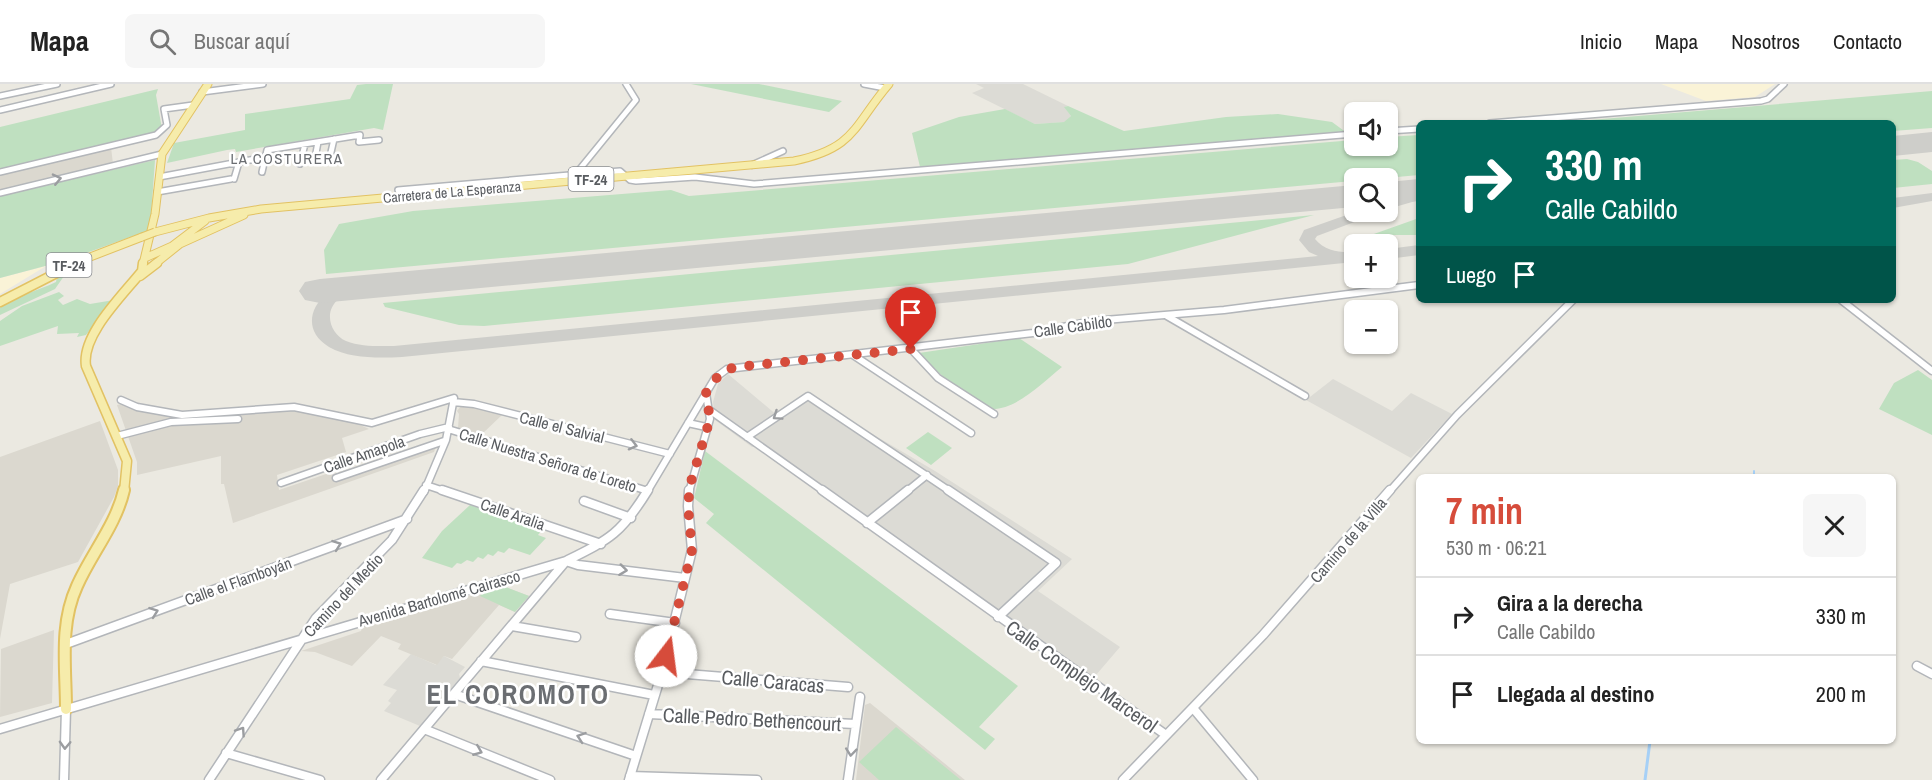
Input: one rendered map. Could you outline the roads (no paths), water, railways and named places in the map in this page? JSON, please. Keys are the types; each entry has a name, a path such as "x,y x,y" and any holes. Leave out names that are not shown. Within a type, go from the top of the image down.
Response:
{"main road":[{"path":"136,279 145,260 155,214 162,154 208,84"},
{"name":"Carretera de La Esperanza","path":"0,302 58,270 142,237 219,216 261,209 752,165 807,158 837,146 856,131 887,86"},
{"path":"145,260 165,254 180,244 220,225 261,209"},
{"path":"219,216 224,219 220,225"},
{"path":"66,709 67,617 75,586 128,485 127,461 86,366 84,354 101,320 136,279 188,233 209,218"},
{"path":"173,227 186,228 188,233"},
{"path":"146,249 165,254"}],"street":[{"path":"0,96 57,84"},
{"path":"0,110 111,84"},
{"path":"202,92 263,84"},
{"path":"581,174 579,170 636,100 634,93 626,84"},
{"path":"864,84 887,86"},
{"path":"1525,120 1768,99 1784,84"},
{"path":"0,172 156,135 167,125 162,112 164,109 194,105"},
{"path":"1398,130 1416,129"},
{"path":"262,172 267,150 360,135 359,142 379,140"},
{"path":"398,190 620,171 636,181 695,177 754,184 1344,135"},
{"path":"329,161 334,139"},
{"path":"316,153 318,142"},
{"path":"300,164 305,144"},
{"path":"752,165 754,162 776,156 783,150"},
{"path":"0,193 162,154"},
{"path":"159,177 266,157"},
{"path":"158,192 232,179 239,162"},
{"name":"Calle Cabildo","path":"727,369 911,349 1033,333 1047,328 1095,322 1293,303 1416,285"},
{"name":"Camino de la Villa","path":"1123,780 1263,635 1457,415 1570,303"},
{"path":"1845,303 1932,371"},
{"path":"1167,316 1305,396"},
{"path":"911,349 922,363 942,379 994,414"},
{"path":"853,355 971,433"},
{"name":"Avenida Bartolomé Cairasco","path":"0,729 566,561 601,544 620,531 631,518 715,378 727,369"},
{"path":"706,393 708,423 690,485 688,506 692,550 662,672 630,778 757,780"},
{"name":"Calle Complejo Marcerol","path":"747,437 808,396 1056,563 998,617"},
{"path":"121,400 137,407 182,415 294,407 372,423 437,401 454,400"},
{"name":"Camino del Medio","path":"209,780 309,627 370,566 409,518 426,485 444,441 454,400"},
{"name":"Calle el Salvial","path":"454,400 670,454"},
{"name":"Calle Complejo Marcerol","path":"708,409 1166,735"},
{"path":"693,415 704,414 708,423"},
{"path":"688,423 708,423 719,417"},
{"path":"117,436 171,422 238,419"},
{"name":"Calle Amapola","path":"281,483 420,434 448,428"},
{"name":"Calle Nuestra Señora de Loreto","path":"448,428 648,491"},
{"path":"336,478 444,441"},
{"path":"867,523 927,476"},
{"name":"Calle Aralia","path":"426,485 601,544"},
{"path":"584,501 631,518"},
{"name":"Calle el Flamboyán","path":"66,644 409,518"},
{"path":"381,780 566,561 578,565 686,578"},
{"path":"610,614 675,623"},
{"path":"512,626 576,637"},
{"path":"481,661 654,695"},
{"path":"1917,666 1932,674"},
{"name":"Calle Caracas","path":"662,672 848,687"},
{"path":"454,694 636,756"},
{"path":"848,780 860,697"},
{"path":"1193,708 1253,780"},
{"path":"64,780 66,709"},
{"name":"Calle Pedro Bethencourt","path":"649,714 855,724"},
{"path":"423,729 550,780"},
{"path":"226,753 320,780"}],"waterway":[{"path":"1645,780 1650,744"}],"district":[{"name":"LA COSTURERA","path":"287,158"},
{"name":"EL COROMOTO","path":"518,694"}]}
